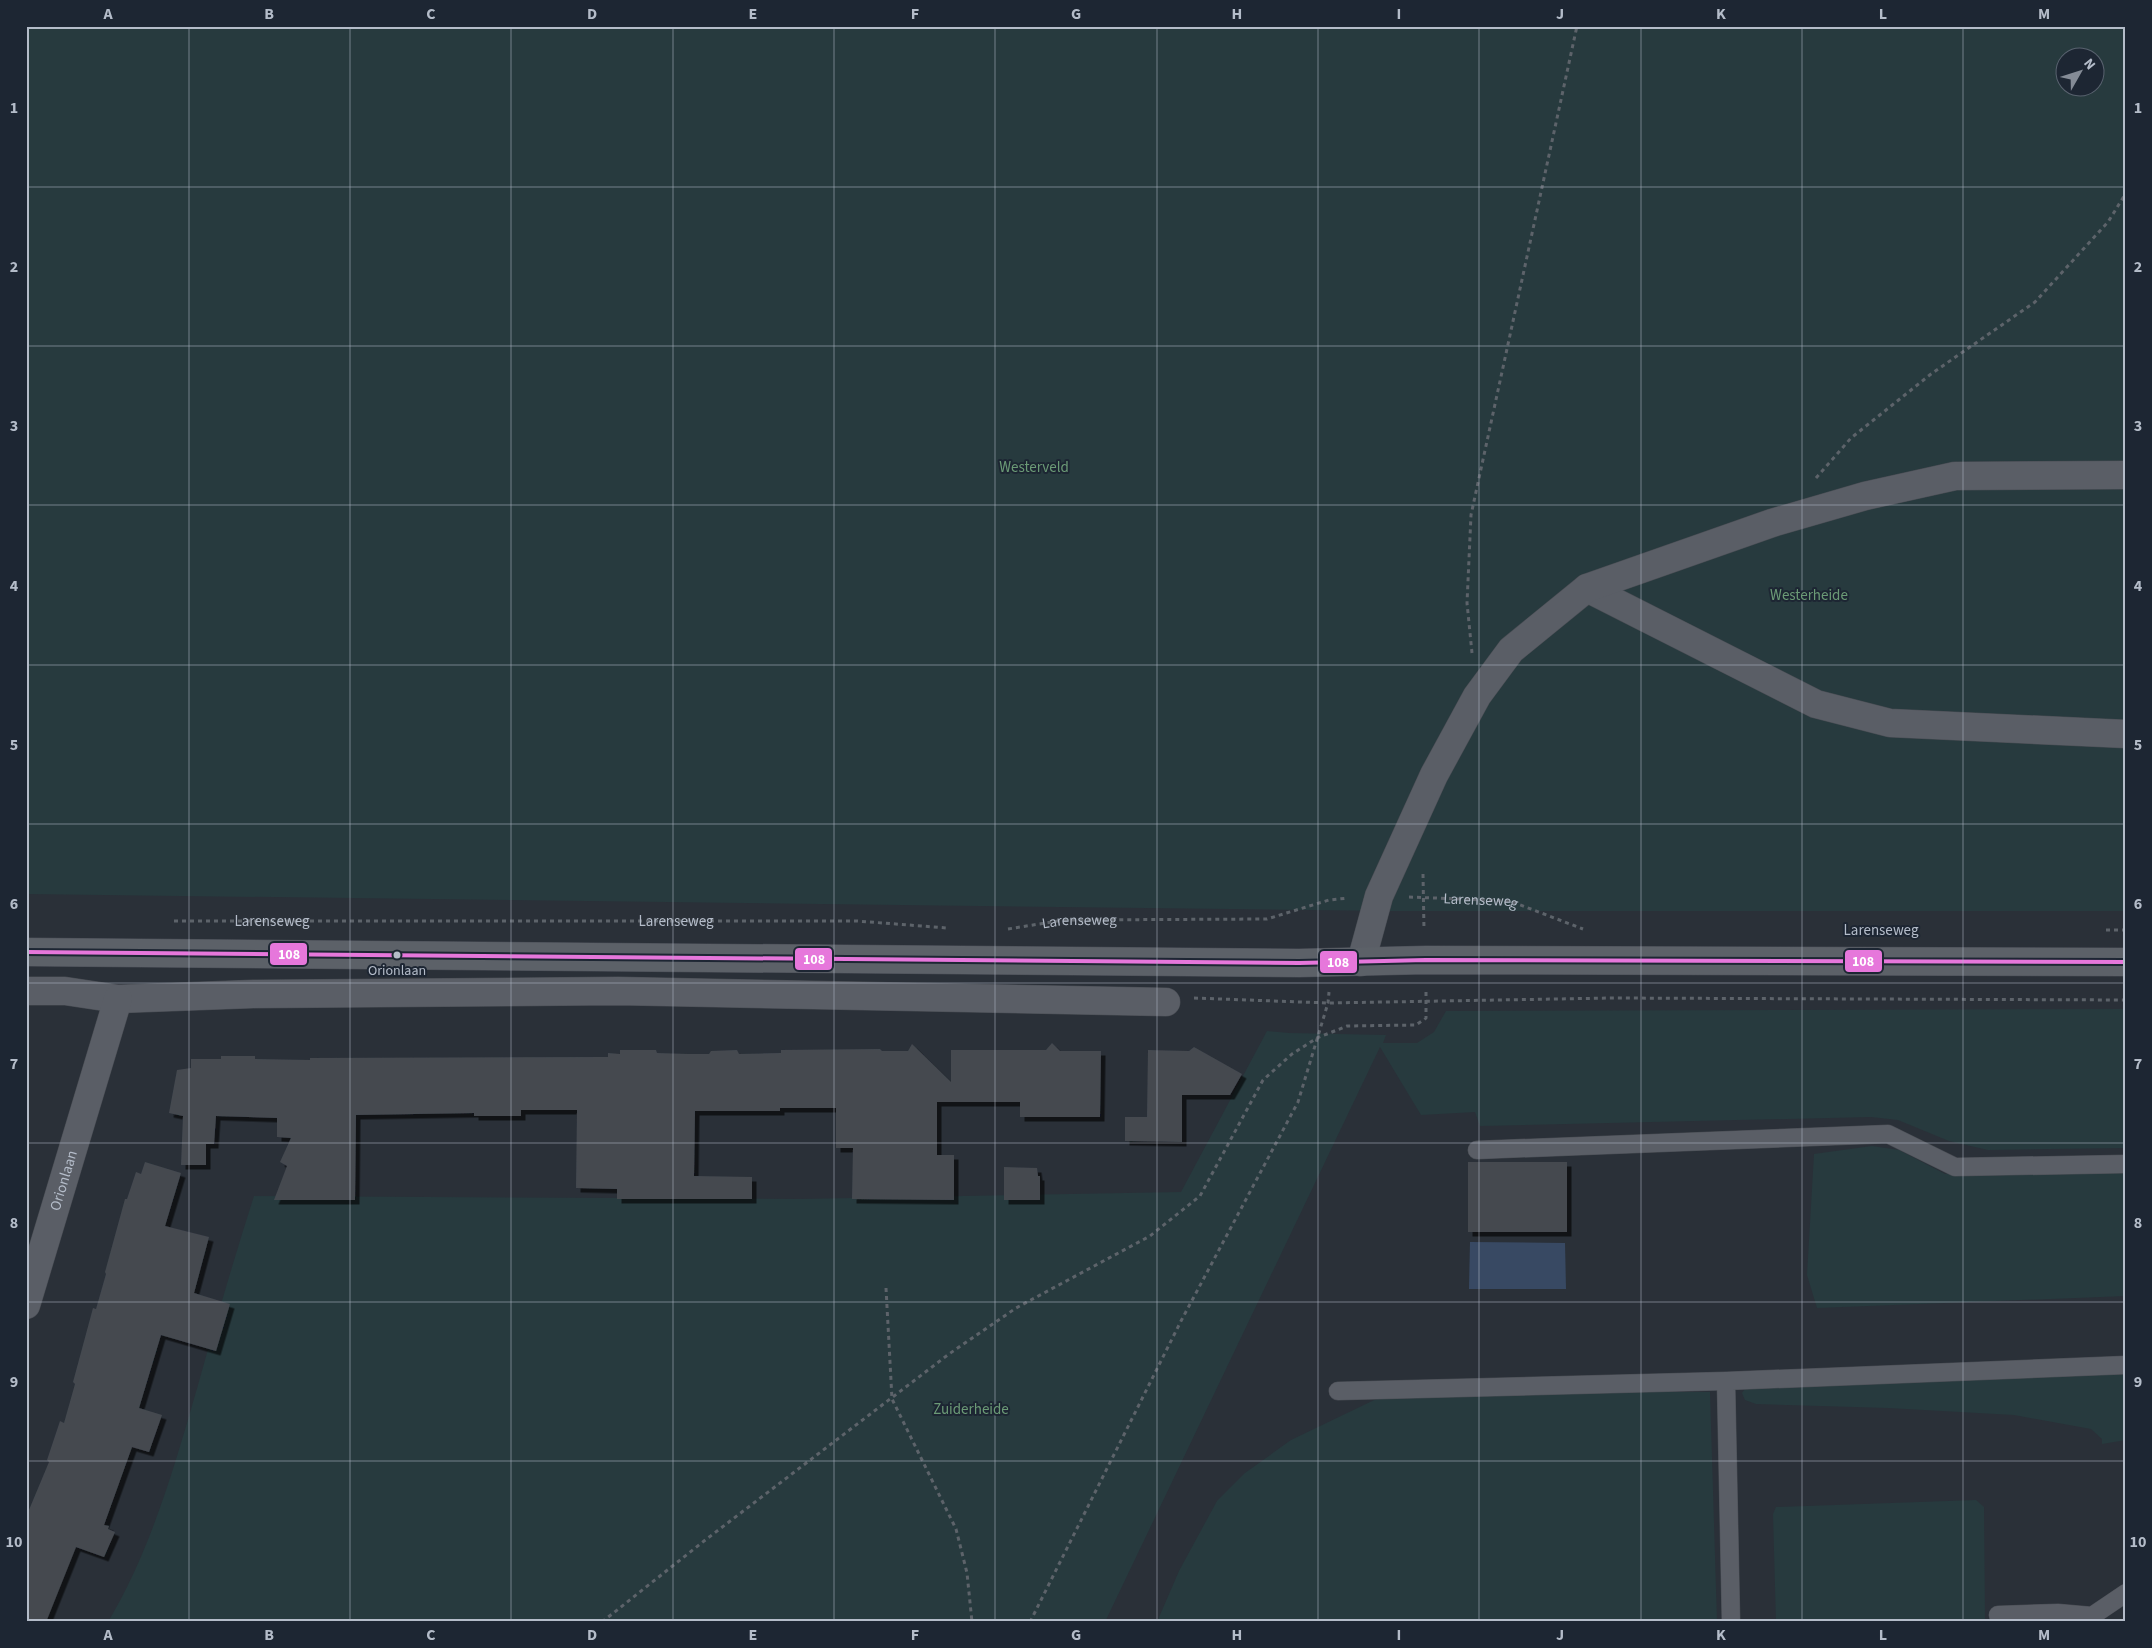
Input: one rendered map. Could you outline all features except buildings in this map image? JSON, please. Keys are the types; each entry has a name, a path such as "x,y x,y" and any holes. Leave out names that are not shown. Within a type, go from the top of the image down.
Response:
{"main road":[{"name":"Larenseweg","path":"26,952 1299,963 1426,960 2126,962"}],"street":[{"path":"1361,962 1380,896 1434,775 1477,696 1511,650 1587,588 1772,523 1866,496 1955,476 2126,476"},
{"path":"1587,588 1816,704 1890,723 2126,734"},
{"path":"26,991 65,991 118,999 253,994 618,991 1166,1002"},
{"name":"Orionlaan","path":"26,1305 118,999"}],"lane":[{"path":"1477,1150 1888,1134 1955,1167 2126,1164"},
{"path":"1338,1392 1726,1381 2126,1365"},
{"path":"1726,1381 1731,1622"},
{"path":"1998,1615 2058,1613 2090,1619 2126,1593"}],"path":[{"path":"1477,696 1467,603 1471,515 1577,26"},
{"path":"1812,482 1851,438 1931,374 2035,302 2108,222 2126,193"},
{"name":"Larenseweg","path":"999,930 1064,920 1267,919 1329,900 1380,896 1510,901 1581,929 1591,929"},
{"name":"Larenseweg","path":"167,921 857,921 952,928"},
{"path":"2097,930 2126,930"},
{"path":"1166,1002 1178,998 1328,1003 1612,998 2126,1000"},
{"path":"602,1622 704,1541 950,1354 1016,1308 1150,1236 1200,1196 1263,1080 1292,1054 1317,1038 1347,1026 1416,1026 1426,1018 1426,1001"},
{"path":"1030,1622 1181,1322 1298,1102 1328,1003"},
{"path":"886,1288 892,1399 956,1529 967,1573 972,1622"}],"green space":[{"name":"Westerveld","path":"26,26 2126,26 2126,911 1386,911 26,894"},
{"name":"Zuiderheide","path":"2126,1009 2126,1148 1988,1150 1949,1141 1898,1120 1871,1117 1480,1126 1475,1112 1421,1115 1380,1047 1105,1622 108,1622 137,1566 160,1506 180,1446 254,1196 800,1199 1181,1192 1267,1031 1386,1035 1383,1043 1417,1043 1434,1032 1446,1011"},
{"path":"1872,1146 1899,1150 1945,1174 2126,1170 2126,1296 1817,1308 1807,1275 1814,1154"},
{"path":"2126,1374 2126,1440 2102,1444 2102,1439 2091,1429 2014,1415 1888,1408 1756,1404 1745,1400 1742,1393 1747,1386"},
{"path":"1393,1391 1710,1392 1717,1622 1157,1622 1179,1571 1217,1501 1245,1473 1291,1440"},
{"path":"1976,1500 1984,1507 1985,1622 1776,1622 1773,1514 1776,1507"}],"water":[{"path":"1470,1242 1565,1243 1566,1289 1469,1289"}],"transit line":[{"name":"108","path":"26,952 1299,963 1426,960 2126,962"}],"place":[{"name":"Orionlaan","path":"397,955"}],"park label":[{"name":"Westerheide","path":"1809,595"}]}
